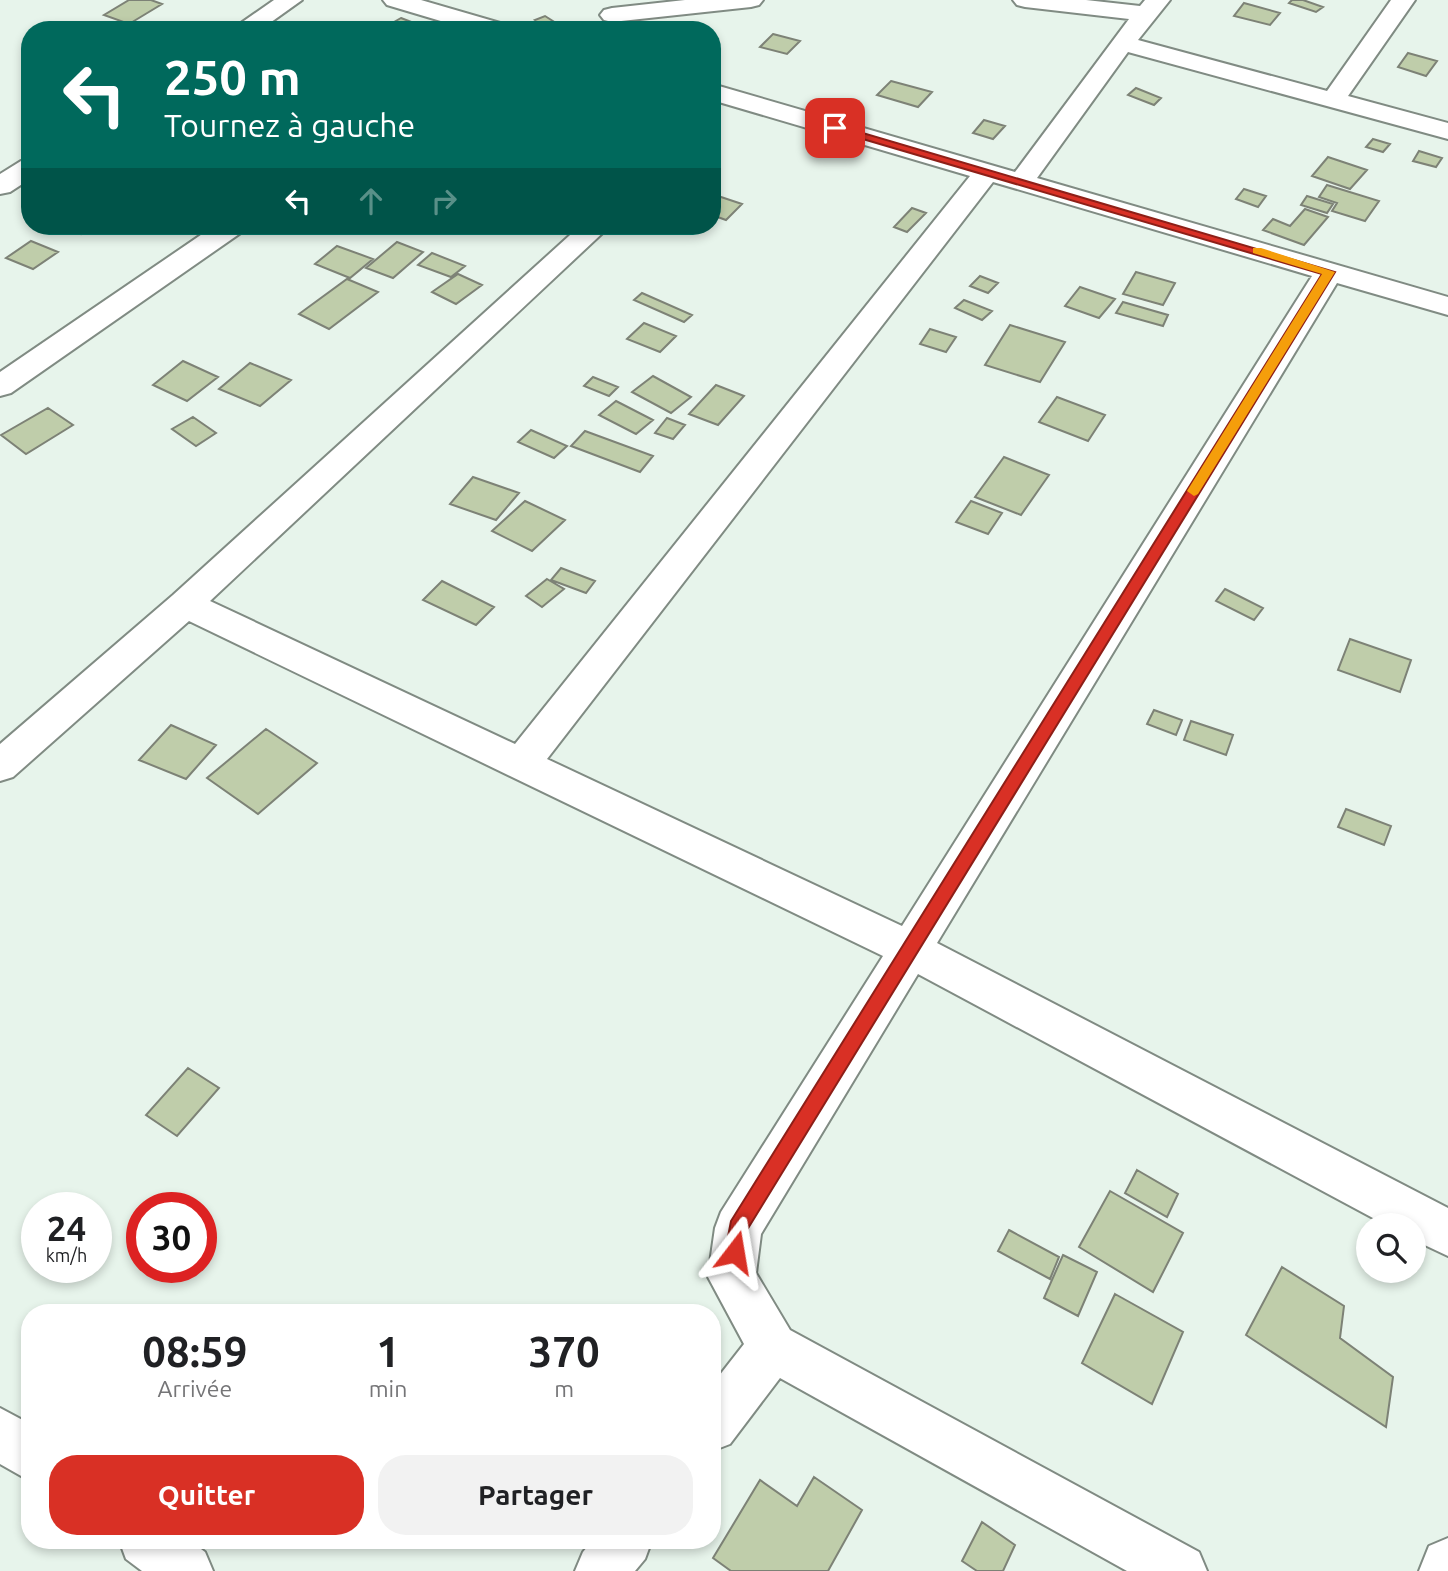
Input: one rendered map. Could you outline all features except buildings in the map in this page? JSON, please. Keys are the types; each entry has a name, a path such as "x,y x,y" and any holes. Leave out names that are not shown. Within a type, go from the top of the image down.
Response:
{"street":[{"path":"257,21 290,0"},
{"path":"395,0 467,21"},
{"path":"607,15 751,0"},
{"path":"1025,0 1152,7"},
{"path":"1333,100 1403,0"},
{"path":"1021,183 1122,43 1152,7"},
{"path":"1122,43 1448,131"},
{"path":"723,95 1448,306"},
{"path":"521,764 987,172"},
{"path":"0,186 21,173"},
{"path":"0,386 219,235"},
{"path":"0,766 185,604 586,235"},
{"path":"1180,1571 773,1346 732,1277 738,1228 1329,272"},
{"path":"185,604 910,949 1448,1233"},
{"path":"721,1414 773,1346"},
{"path":"0,1433 21,1448"},
{"path":"157,1549 186,1571"},
{"path":"602,1571 619,1549"},
{"path":"1446,1571 1448,1565"}],"slow traffic":[{"path":"1194,491 1329,272 1257,251"}],"route":[{"path":"735,1252 738,1228 1329,272 835,128"}]}
